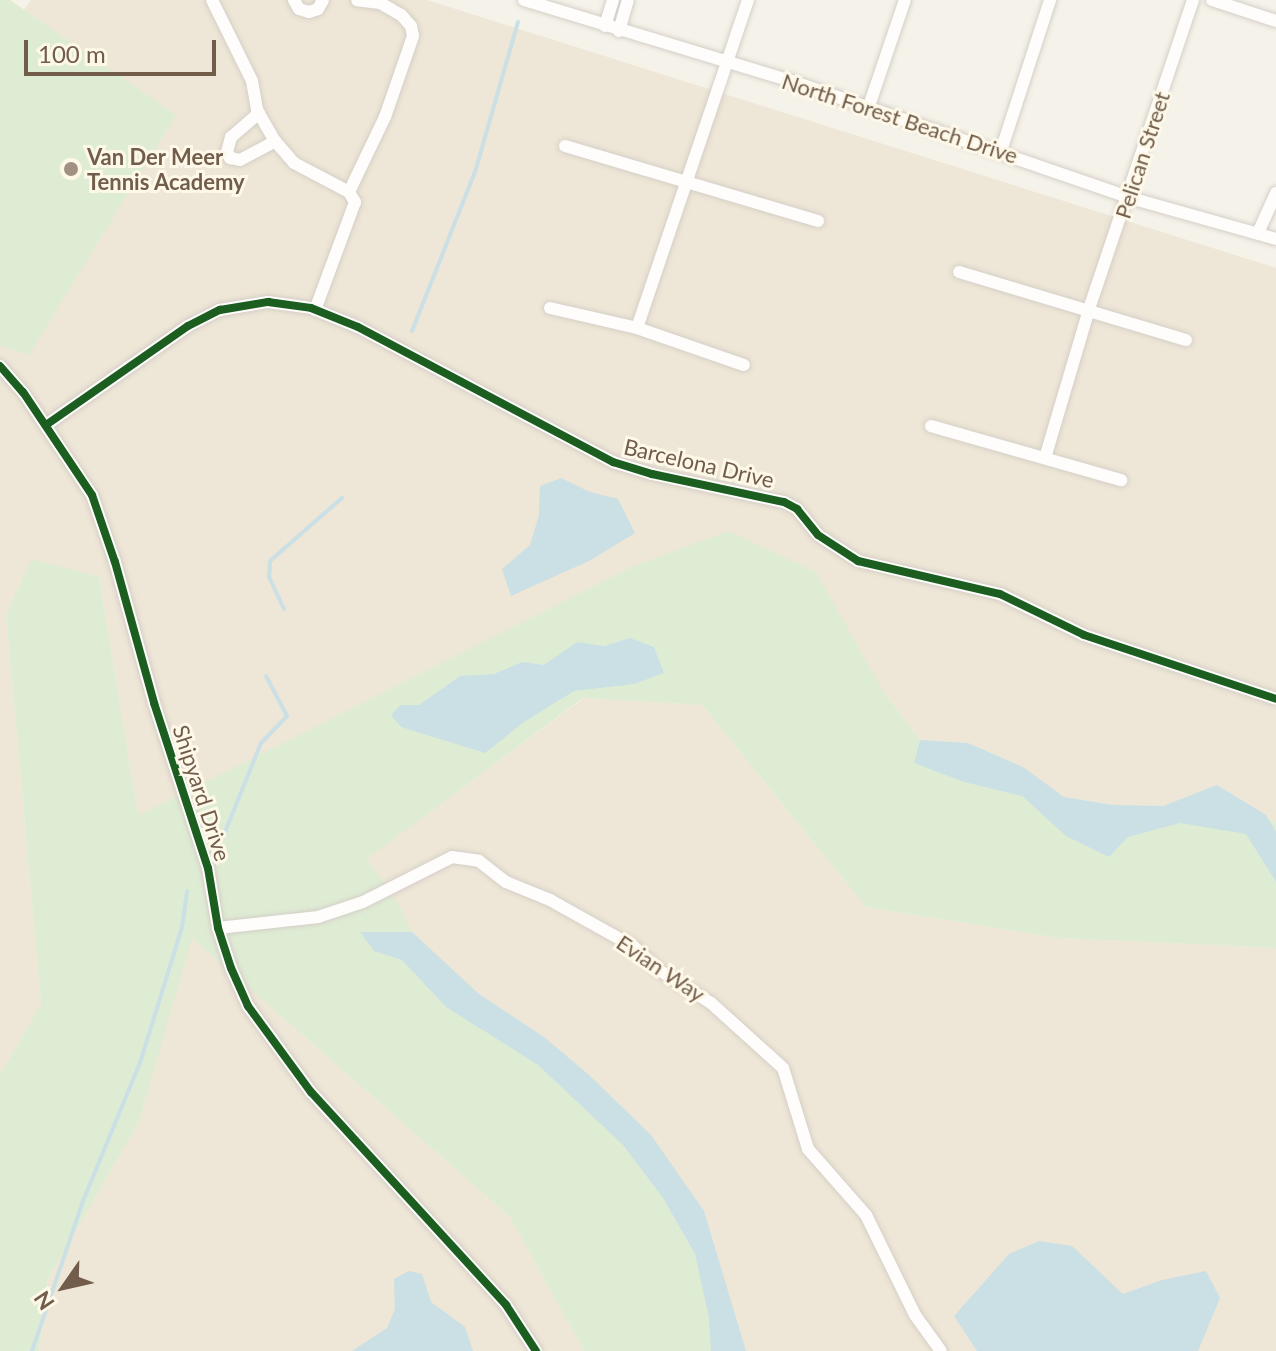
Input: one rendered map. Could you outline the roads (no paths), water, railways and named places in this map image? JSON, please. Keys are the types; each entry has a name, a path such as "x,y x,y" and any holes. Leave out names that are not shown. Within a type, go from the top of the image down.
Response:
{"street":[{"path":"212,0 252,81 259,113 275,141 294,163 349,192 355,202 315,310"},
{"path":"294,0 299,9 309,12 318,9 323,0"},
{"path":"349,192 385,117 413,36 411,26 401,15 380,3 357,0"},
{"name":"North Forest Beach Drive","path":"524,0 1001,151 1127,197 1276,239"},
{"path":"605,26 613,0"},
{"path":"619,31 628,0"},
{"path":"637,328 689,183 748,0"},
{"path":"868,109 905,0"},
{"path":"1001,151 1050,0"},
{"name":"Pelican Street","path":"1045,458 1089,309 1193,0"},
{"path":"1212,0 1276,21"},
{"path":"259,113 231,137 227,152 230,158 240,160 275,141"},
{"path":"565,146 818,221"},
{"path":"1258,233 1276,193"},
{"path":"959,272 1186,340"},
{"name":"Barcelona Drive","path":"46,425 188,326 220,310 268,302 315,310 358,327 613,462 652,474 784,502 797,509 818,535 858,561 1000,594 1084,635 1276,699"},
{"path":"550,308 637,328 744,365"},
{"name":"Shipyard Drive","path":"0,366 46,425 92,495 115,562 154,703 208,868 218,928 248,1006 311,1092 506,1305 536,1351"},
{"path":"931,426 1121,480"},
{"name":"Evian Way","path":"218,928 318,917 363,902 452,857 479,861 506,882 550,900 634,947 659,970 711,1003 783,1068 808,1149 866,1215 915,1315 941,1351"}],"waterway":[{"path":"412,331 475,172 518,22"},
{"path":"284,609 269,577 270,561 342,498"},
{"path":"223,837 261,743 287,716 266,676"},
{"path":"32,1351 83,1201 140,1063 182,927 187,891"}],"place":[{"name":"Van Der Meer Tennis Academy","path":"71,169"}]}
